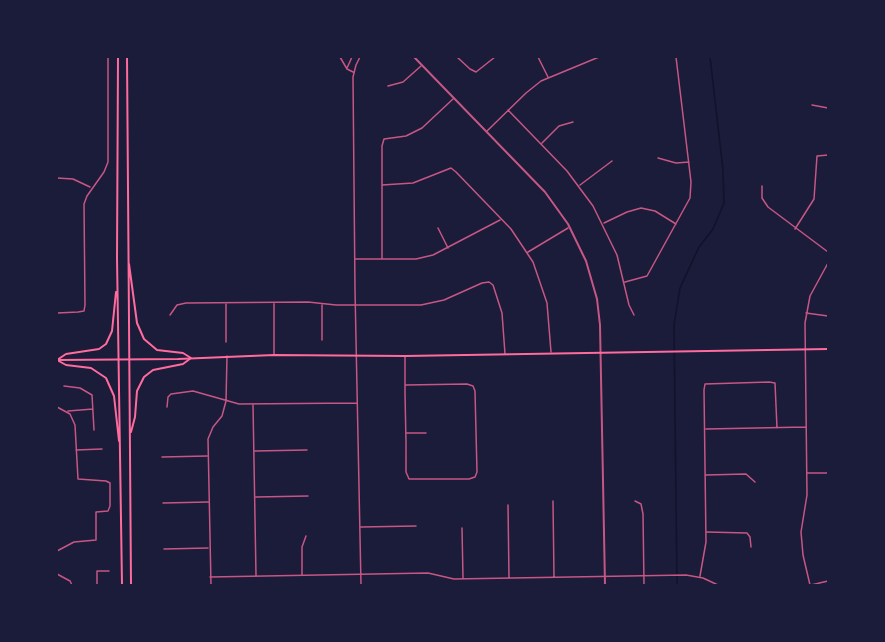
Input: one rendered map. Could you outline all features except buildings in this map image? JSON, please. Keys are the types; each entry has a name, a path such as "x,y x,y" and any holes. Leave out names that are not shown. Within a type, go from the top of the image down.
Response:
{"main road":[{"path":"118,57 118,359 122,585"},
{"path":"127,57 131,585"},
{"path":"128,258 137,323 141,334 148,344 157,350 183,353 191,358"},
{"path":"57,360 66,354 99,349 109,340 118,286"},
{"path":"57,360 274,355 405,356 828,349"},
{"path":"130,436 135,417 138,386 144,377 153,370 183,364 191,358"},
{"path":"57,360 66,365 91,368 108,382 114,396 115,421 120,447"}],"street":[{"path":"57,313 84,311 86,305 84,204 91,188 104,172 108,162 108,57"},
{"path":"340,57 346,69 354,72"},
{"path":"346,69 352,57"},
{"path":"360,57 354,72 361,585"},
{"path":"414,57 545,192 570,227 586,261 594,286 599,317 605,585"},
{"path":"457,57 476,72 495,57"},
{"path":"538,57 548,77"},
{"path":"486,131 533,87 548,77 599,57"},
{"path":"625,282 647,276 690,198 692,182 676,57"},
{"path":"388,86 403,82 422,65"},
{"path":"382,259 382,146 384,139 406,136 422,128 454,98"},
{"path":"812,105 828,108"},
{"path":"508,110 579,186 603,224 617,255 629,304 634,315"},
{"path":"541,144 559,126 573,122"},
{"path":"795,229 814,199 817,156 828,154"},
{"path":"658,158 676,163 689,162"},
{"path":"579,186 612,160"},
{"path":"382,185 413,183 451,168 501,218 528,252 539,276 547,303 551,353"},
{"path":"57,178 73,179 91,188"},
{"path":"762,186 764,203 777,216 828,252"},
{"path":"603,224 641,208 655,211 676,224"},
{"path":"355,259 425,257 449,249 501,218"},
{"path":"528,252 570,227"},
{"path":"438,228 449,249"},
{"path":"828,263 813,288 806,313 807,495 802,521 801,544 810,585 828,581"},
{"path":"170,315 181,303 308,302 356,305 432,303 489,282 493,285 502,313 505,354"},
{"path":"226,302 226,342"},
{"path":"274,302 274,355"},
{"path":"322,304 322,340"},
{"path":"806,313 828,316"},
{"path":"210,585 208,456 210,433 222,416 226,401 227,356"},
{"path":"405,356 405,385 406,433 406,472 409,479 469,479 475,477 477,472 473,386 405,385"},
{"path":"699,577 706,547 705,384 775,383 777,428"},
{"path":"64,386 89,392 94,400 94,430"},
{"path":"167,407 168,397 171,394 186,391 253,405 358,403"},
{"path":"253,405 256,576"},
{"path":"57,407 67,411 94,409"},
{"path":"57,551 74,542 96,540 96,512 108,511 110,506 110,483 78,479 75,425 67,411"},
{"path":"705,429 806,427"},
{"path":"406,433 426,433"},
{"path":"75,450 102,449"},
{"path":"254,451 307,450"},
{"path":"162,457 208,456"},
{"path":"806,473 828,473"},
{"path":"705,475 746,474 755,482"},
{"path":"255,497 308,496"},
{"path":"553,501 554,577"},
{"path":"635,501 641,504 643,514 644,585"},
{"path":"164,503 209,502"},
{"path":"508,505 509,578"},
{"path":"360,527 416,526"},
{"path":"462,528 463,579"},
{"path":"706,532 747,533 751,547"},
{"path":"302,575 302,546 306,536"},
{"path":"164,549 210,548"},
{"path":"97,585 97,571 109,571"},
{"path":"210,577 428,573 448,579 463,579 680,575 699,577 718,585"},
{"path":"58,575 70,581 72,585"}],"waterway":[{"path":"677,585 674,325 680,288 699,247 713,229 724,203 723,170 710,57"}]}
